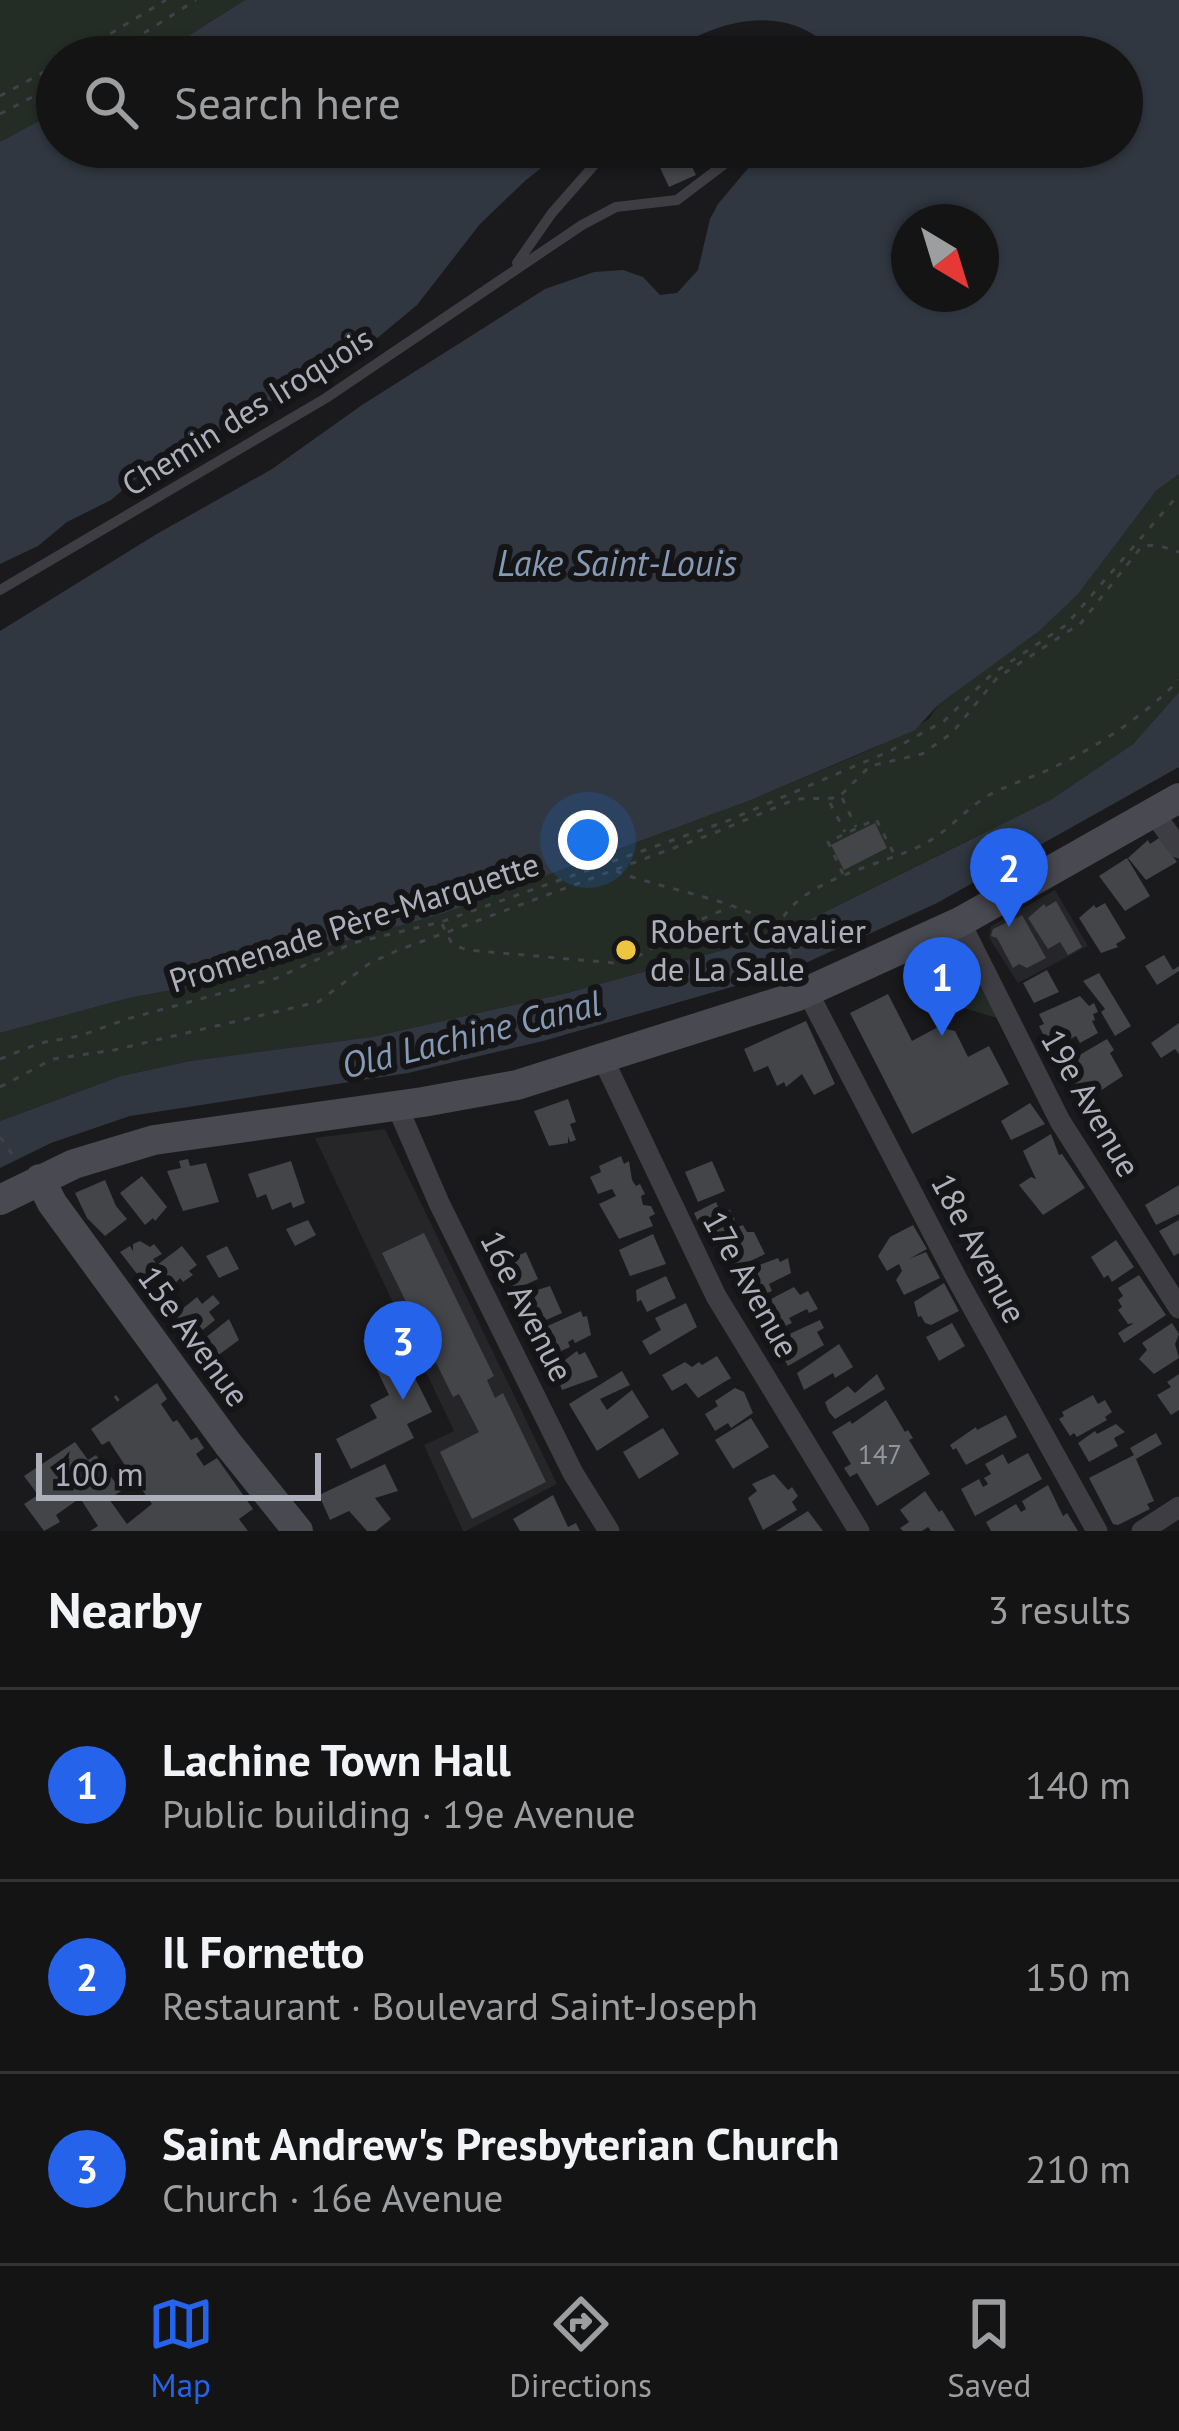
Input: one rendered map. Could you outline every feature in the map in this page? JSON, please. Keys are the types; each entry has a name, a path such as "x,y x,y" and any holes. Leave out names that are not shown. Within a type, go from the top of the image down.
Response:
{"street":[{"path":"0,1200 28,1170 154,1140 397,1106 517,1084 603,1059 960,922 1166,805 1179,848"},
{"name":"19e Avenue","path":"960,922 1060,1120 1179,1308"},
{"name":"18e Avenue","path":"803,981 957,1280 1097,1531"},
{"name":"17e Avenue","path":"603,1059 716,1296 859,1531"},
{"name":"16e Avenue","path":"397,1106 439,1203 573,1473 609,1531"},
{"name":"15e Avenue","path":"28,1170 298,1531"},
{"path":"1142,1531 1179,1507"}],"lane":[{"name":"Chemin des Iroquois","path":"516,266 552,212 591,168"},
{"name":"Chemin des Iroquois","path":"0,590 326,398 516,266 616,207 665,202 689,194 721,168"}],"path":[{"path":"107,36 166,0"},
{"path":"139,36 196,0"},
{"path":"0,96 36,76"},
{"path":"0,114 36,95"},
{"name":"Promenade Père-Marquette","path":"0,1059 40,1043 277,978 353,943 441,922 728,821 919,736 944,721 1011,660 1066,626 1179,494"},
{"path":"0,1088 53,1060 319,1002 381,957 796,799 830,801 842,796 870,766 922,754 952,733 997,678 1081,623 1142,546 1179,552"},
{"path":"777,930 782,916 795,905 844,876 930,841 996,791 1104,740 1179,680"},
{"path":"842,796 857,828"},
{"path":"830,801 845,834"},
{"path":"844,876 828,842 877,819 894,855"},
{"path":"615,870 756,916 777,930 803,981"},
{"path":"441,922 452,944 467,950 615,963 643,954 686,926 730,908"},
{"path":"0,1137 28,1170"},
{"path":"115,1396 123,1407"}],"shaded area":[{"path":"0,0 245,0 188,36 36,36 36,122 0,142"},
{"path":"1179,474 1179,692 1133,744 1052,799 813,918 745,944 567,993 372,1037 190,1061 121,1076 0,1121 0,1033 129,998 252,975 325,947 445,913 751,800 872,749 929,719 938,705 1038,631 1077,594 1156,491"},
{"path":"1055,890 1088,946 1018,983 989,938 991,926"},
{"path":"952,951 965,958 997,1018 914,993 903,973"},
{"path":"385,1129 557,1484 466,1531 424,1445 454,1431 315,1138"}],"water":[{"name":"Lake Saint-Louis","path":"245,0 1179,0 1179,474 1156,491 1078,594 1039,631 938,705 915,730 751,800 445,913 325,947 252,975 129,998 0,1033 0,631 272,469 362,405 545,289 594,272 623,270 643,277 660,295 677,293 698,270 718,204 748,168 1143,168 1143,36 815,36 777,21 730,24 699,36 188,36"},
{"path":"36,122 36,168 541,168 480,224 417,305 375,340 359,347 339,369 262,405 240,425 158,460 111,500 0,564 0,142"},
{"name":"Old Lachine Canal","path":"1179,692 1179,767 937,903 788,971 543,1041 408,1073 130,1116 51,1143 0,1168 0,1121 121,1076 190,1061 372,1037 567,993 745,944 813,918 1052,799 1133,744"}],"building":[{"path":"660,168 693,168 696,175 669,187"},
{"path":"875,823 887,848 844,870 831,845"},
{"path":"1159,838 1177,862 1146,880 1128,858 1148,840 1150,844"},
{"path":"1127,858 1150,896 1125,911 1099,876"},
{"path":"1056,901 1082,947 1068,955 1060,942 1048,949 1028,918 1044,904"},
{"path":"1105,903 1126,938 1118,947 1101,953 1079,918 1094,905"},
{"path":"1022,915 1046,958 1027,968 1019,964 1013,968 997,938 991,936 993,929"},
{"path":"1164,955 1173,970 1179,966 1179,971 1157,985 1145,966"},
{"path":"1047,970 1059,992 1034,1003 1023,983"},
{"path":"1099,973 1131,1026 1115,1036 1101,1012 1105,1009 1083,981"},
{"path":"888,994 912,1041 938,1027 955,1031 968,1057 989,1046 1009,1084 912,1134 850,1013"},
{"path":"1080,996 1089,1006 1094,1003 1098,1012 1092,1021 1098,1033 1080,1043 1076,1036 1055,1047 1039,1026 1044,1024 1039,1014"},
{"path":"806,1021 835,1084 814,1095 802,1074 786,1087 784,1082 777,1086 768,1066 754,1072 744,1049"},
{"path":"1179,1023 1179,1054 1175,1049 1161,1058 1151,1043"},
{"path":"1107,1039 1123,1076 1080,1104 1064,1064"},
{"path":"568,1099 576,1140 570,1142 568,1136 568,1143 549,1146 534,1111"},
{"path":"1030,1103 1045,1124 1011,1140 1001,1121"},
{"path":"1051,1134 1059,1155 1085,1188 1043,1215 1019,1185 1036,1179 1023,1151"},
{"path":"621,1156 624,1164 629,1161 632,1180 645,1194 643,1205 651,1206 655,1214 649,1217 653,1226 619,1239 599,1204 616,1196 612,1189 598,1194 590,1177 601,1172 599,1166"},
{"path":"188,1159 190,1166 206,1163 219,1202 183,1211 167,1171 181,1168 179,1161"},
{"path":"291,1161 305,1203 293,1208 291,1202 272,1210 266,1194 257,1198 248,1174"},
{"path":"712,1161 725,1191 698,1202 685,1172"},
{"path":"142,1176 167,1207 145,1225 120,1193"},
{"path":"105,1180 127,1219 105,1236 87,1218 75,1193"},
{"path":"1179,1185 1179,1214 1156,1225 1145,1205"},
{"path":"716,1202 721,1213 730,1210 738,1227 754,1232 765,1254 734,1269 732,1264 726,1267 716,1246 722,1243 719,1236 711,1240 708,1233 704,1235 694,1213"},
{"path":"308,1220 316,1235 295,1246 286,1229"},
{"path":"1179,1220 1179,1253 1174,1256 1159,1231"},
{"path":"913,1225 927,1249 909,1259 926,1252 940,1278 904,1295 896,1280 902,1271 899,1264 887,1271 878,1256 890,1237"},
{"path":"424,1233 494,1376 487,1380 495,1398 503,1393 546,1482 472,1519 440,1452 479,1432 459,1394 453,1397 382,1253"},
{"path":"653,1234 666,1264 630,1276 619,1250"},
{"path":"1116,1240 1134,1267 1112,1282 1091,1257"},
{"path":"140,1241 150,1247 154,1244 162,1254 153,1259 157,1265 182,1246 197,1265 189,1271 193,1275 183,1282 180,1278 168,1292 155,1297 120,1252 130,1246 133,1251 133,1244"},
{"path":"227,1246 239,1269 219,1278 206,1256"},
{"path":"526,1252 538,1279 512,1291 500,1273 504,1272 500,1264"},
{"path":"778,1258 780,1262 788,1258 791,1273 769,1284 772,1291 748,1302 733,1281 738,1279 736,1274"},
{"path":"1139,1275 1166,1315 1124,1343 1118,1333 1134,1323 1128,1324 1118,1310 1123,1296 1118,1288"},
{"path":"666,1276 676,1298 647,1312 641,1300 637,1302 636,1290"},
{"path":"944,1283 959,1311 931,1325 925,1323 914,1302"},
{"path":"550,1286 562,1313 528,1328 514,1297"},
{"path":"794,1287 800,1295 808,1291 818,1309 809,1313 807,1309 789,1318 792,1323 764,1335 752,1317 757,1314 754,1308"},
{"path":"213,1295 220,1303 209,1312 215,1320 194,1337 176,1314 197,1297 202,1304"},
{"path":"686,1303 697,1327 650,1355 642,1341 661,1330 655,1318"},
{"path":"581,1311 587,1316 591,1335 575,1343 573,1339 568,1342 570,1347 543,1359 532,1333"},
{"path":"229,1319 239,1340 213,1359 200,1342"},
{"path":"820,1320 824,1328 817,1332 824,1345 788,1366 774,1341"},
{"path":"952,1323 965,1346 939,1361 926,1337"},
{"path":"1172,1323 1179,1334 1175,1344 1179,1358 1154,1374 1139,1359 1147,1350 1142,1343"},
{"path":"390,1328 432,1412 407,1424 414,1438 351,1469 336,1439 377,1418 370,1405 389,1395 363,1341"},
{"path":"839,1344 853,1367 804,1390 797,1373"},
{"path":"577,1351 579,1355 585,1352 598,1377 562,1390 554,1368"},
{"path":"717,1356 731,1378 698,1398 686,1383 672,1391 662,1375 685,1362 692,1367"},
{"path":"622,1371 630,1385 600,1399 607,1410 632,1390 649,1417 597,1451 569,1404"},
{"path":"877,1374 885,1389 835,1419 825,1402 848,1386 855,1393"},
{"path":"1179,1374 1179,1410 1171,1415 1157,1395 1171,1387 1167,1382"},
{"path":"157,1383 167,1399 161,1404 173,1422 177,1420 191,1440 197,1437 204,1448 196,1454 204,1466 217,1458 253,1509 239,1519 248,1531 90,1531 98,1526 80,1498 56,1515 60,1522 44,1531 24,1504 38,1495 24,1476 75,1442 88,1460 96,1455 121,1491 109,1499 127,1524 152,1504 136,1481 125,1488 118,1477 128,1470 109,1441 102,1445 91,1429"},
{"path":"735,1388 744,1392 753,1413 731,1428 728,1423 715,1431 705,1414"},
{"path":"1093,1395 1098,1404 1105,1400 1112,1412 1107,1420 1077,1437 1070,1436 1059,1419 1062,1412"},
{"path":"886,1400 913,1438 909,1440 930,1474 877,1506 857,1473 850,1477 844,1468 851,1464 832,1432"},
{"path":"1006,1415 1017,1437 966,1465 950,1445"},
{"path":"751,1418 769,1447 733,1469 715,1440"},
{"path":"1116,1424 1125,1432 1114,1438 1118,1446 1089,1462 1078,1443"},
{"path":"663,1428 679,1454 639,1479 623,1452"},
{"path":"1156,1433 1162,1444 1136,1459 1154,1501 1147,1504 1150,1509 1113,1524 1089,1478 1134,1455 1130,1448"},
{"path":"1028,1453 1042,1479 975,1516 961,1489 979,1479 983,1487 988,1484 984,1478 991,1474 985,1464 1003,1454 1008,1464"},
{"path":"385,1464 398,1491 375,1498 391,1519 376,1531 367,1531 349,1511 330,1520 319,1495"},
{"path":"774,1474 798,1496 792,1502 797,1510 763,1530 748,1498 757,1491 752,1484"},
{"path":"1048,1485 1063,1516 1067,1513 1078,1531 991,1531 986,1522 1016,1504 1021,1512 1026,1509 1022,1501"},
{"path":"925,1491 955,1531 900,1528 909,1522 900,1510"},
{"path":"553,1495 568,1527 576,1523 580,1531 520,1531 513,1519"},
{"path":"808,1511 823,1531 776,1531"}],"place":[{"name":"Il Fornetto","path":"1009,927"},
{"name":"Robert Cavalier de La Salle","path":"626,950"},
{"name":"Lachine Town Hall","path":"942,1036"},
{"name":"Saint Andrew's Presbyterian Church","path":"403,1400"}]}
